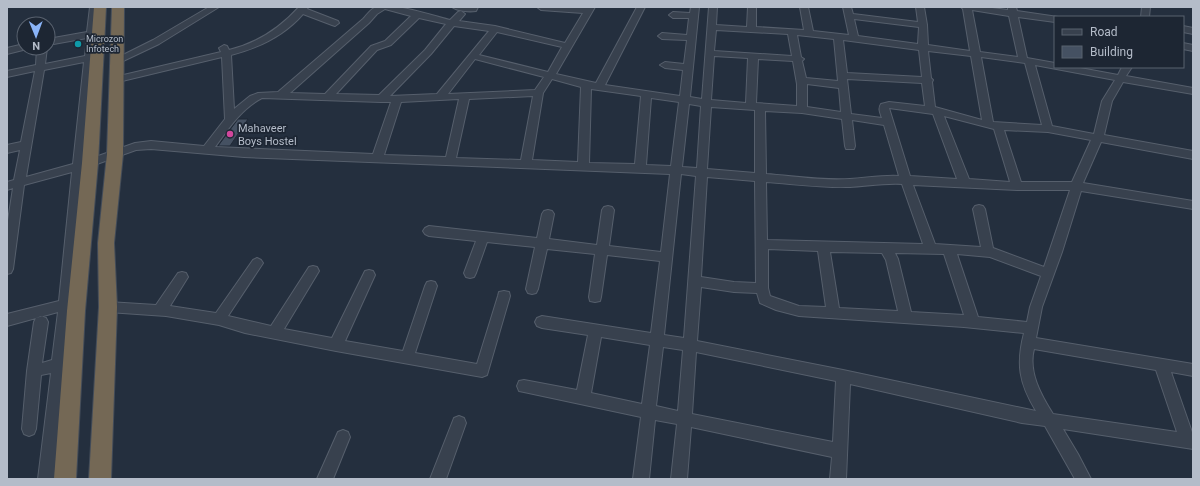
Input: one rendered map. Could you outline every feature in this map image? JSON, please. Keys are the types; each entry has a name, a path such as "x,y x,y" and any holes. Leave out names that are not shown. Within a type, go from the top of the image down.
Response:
{"highway":[{"path":"65,479 84,164 95,34 100,7"},
{"path":"100,479 108,307 106,243 115,154 118,70 118,7"}],"street":[{"path":"46,479 76,202 84,164 84,119 89,58 95,34 94,7"},
{"path":"118,70 156,42 215,7"},
{"path":"282,95 366,21 374,12 385,7 452,22 495,29 568,46"},
{"path":"381,99 428,52 452,22 458,10 473,9 474,7"},
{"path":"526,165 538,93 550,76 589,9 541,7"},
{"path":"599,86 641,7"},
{"path":"679,479 685,419 713,7"},
{"path":"751,28 752,7"},
{"path":"804,7 810,33"},
{"path":"848,7 854,38"},
{"path":"920,7 923,25 923,47 933,110 964,182"},
{"path":"1017,186 993,126 974,54 966,7 1013,10 1054,19"},
{"path":"118,70 248,47 271,36 292,22 300,8 334,23"},
{"path":"1013,10 1026,61 1048,129"},
{"path":"641,479 677,170 687,67 695,12 672,15"},
{"path":"328,97 374,48 388,43 418,14"},
{"path":"849,16 923,25"},
{"path":"712,27 751,28 810,33 1054,66"},
{"path":"439,98 495,29"},
{"path":"792,32 801,80 802,110"},
{"path":"56,41 95,34"},
{"path":"662,36 691,38"},
{"path":"838,37 850,146"},
{"path":"225,50 230,118"},
{"path":"710,52 798,59"},
{"path":"7,268 10,232 41,56"},
{"path":"473,56 586,85 706,103 802,110 888,122"},
{"path":"753,56 760,178 762,288 765,299 781,306 799,311 906,317 1032,328"},
{"path":"7,74 89,58"},
{"path":"665,65 687,67"},
{"path":"1072,68 1124,72 1192,94"},
{"path":"1083,479 1073,459 1036,400 1026,372 1025,358 1036,307 1077,186 1098,137 1107,101 1124,72"},
{"path":"801,80 928,80"},
{"path":"583,167 586,85"},
{"path":"208,150 230,118 258,96 282,95 397,99 538,93"},
{"path":"640,169 646,94"},
{"path":"450,162 465,97"},
{"path":"377,159 397,99"},
{"path":"931,249 906,180 884,109 886,106 889,105 933,110 993,126 1048,129 1193,155"},
{"path":"7,149 26,145"},
{"path":"7,186 135,148 151,145 244,153 677,170 824,183 850,183 883,179 964,182 1017,186 1077,186 1193,205"},
{"path":"979,209 988,252"},
{"path":"595,297 608,210"},
{"path":"532,289 543,244 548,214"},
{"path":"429,231 666,257"},
{"path":"470,273 483,237"},
{"path":"761,244 823,248 949,249 988,252 1048,274"},
{"path":"823,248 833,312"},
{"path":"885,248 892,259 906,317"},
{"path":"949,249 974,322"},
{"path":"219,319 257,263"},
{"path":"275,332 313,271"},
{"path":"336,345 369,275"},
{"path":"160,310 182,277"},
{"path":"694,281 734,287 762,288"},
{"path":"407,358 431,286"},
{"path":"108,307 160,310 219,319 245,327 482,372 504,296"},
{"path":"7,320 66,304"},
{"path":"29,429 34,371 41,322"},
{"path":"542,322 690,345 843,376 1022,416 1190,442 1161,364"},
{"path":"583,398 596,330"},
{"path":"1028,342 1193,370"},
{"path":"34,371 59,364"},
{"path":"838,479 843,376"},
{"path":"524,386 840,451"},
{"path":"438,479 459,423"},
{"path":"325,479 343,437"}],"building":[{"name":"Mahaveer Boys Hostel","path":"238,119 248,119 230,146 218,146"}],"place":[{"name":"Microzon Infotech","path":"78,44"},
{"name":"Mahaveer Boys Hostel","path":"230,134"}]}
